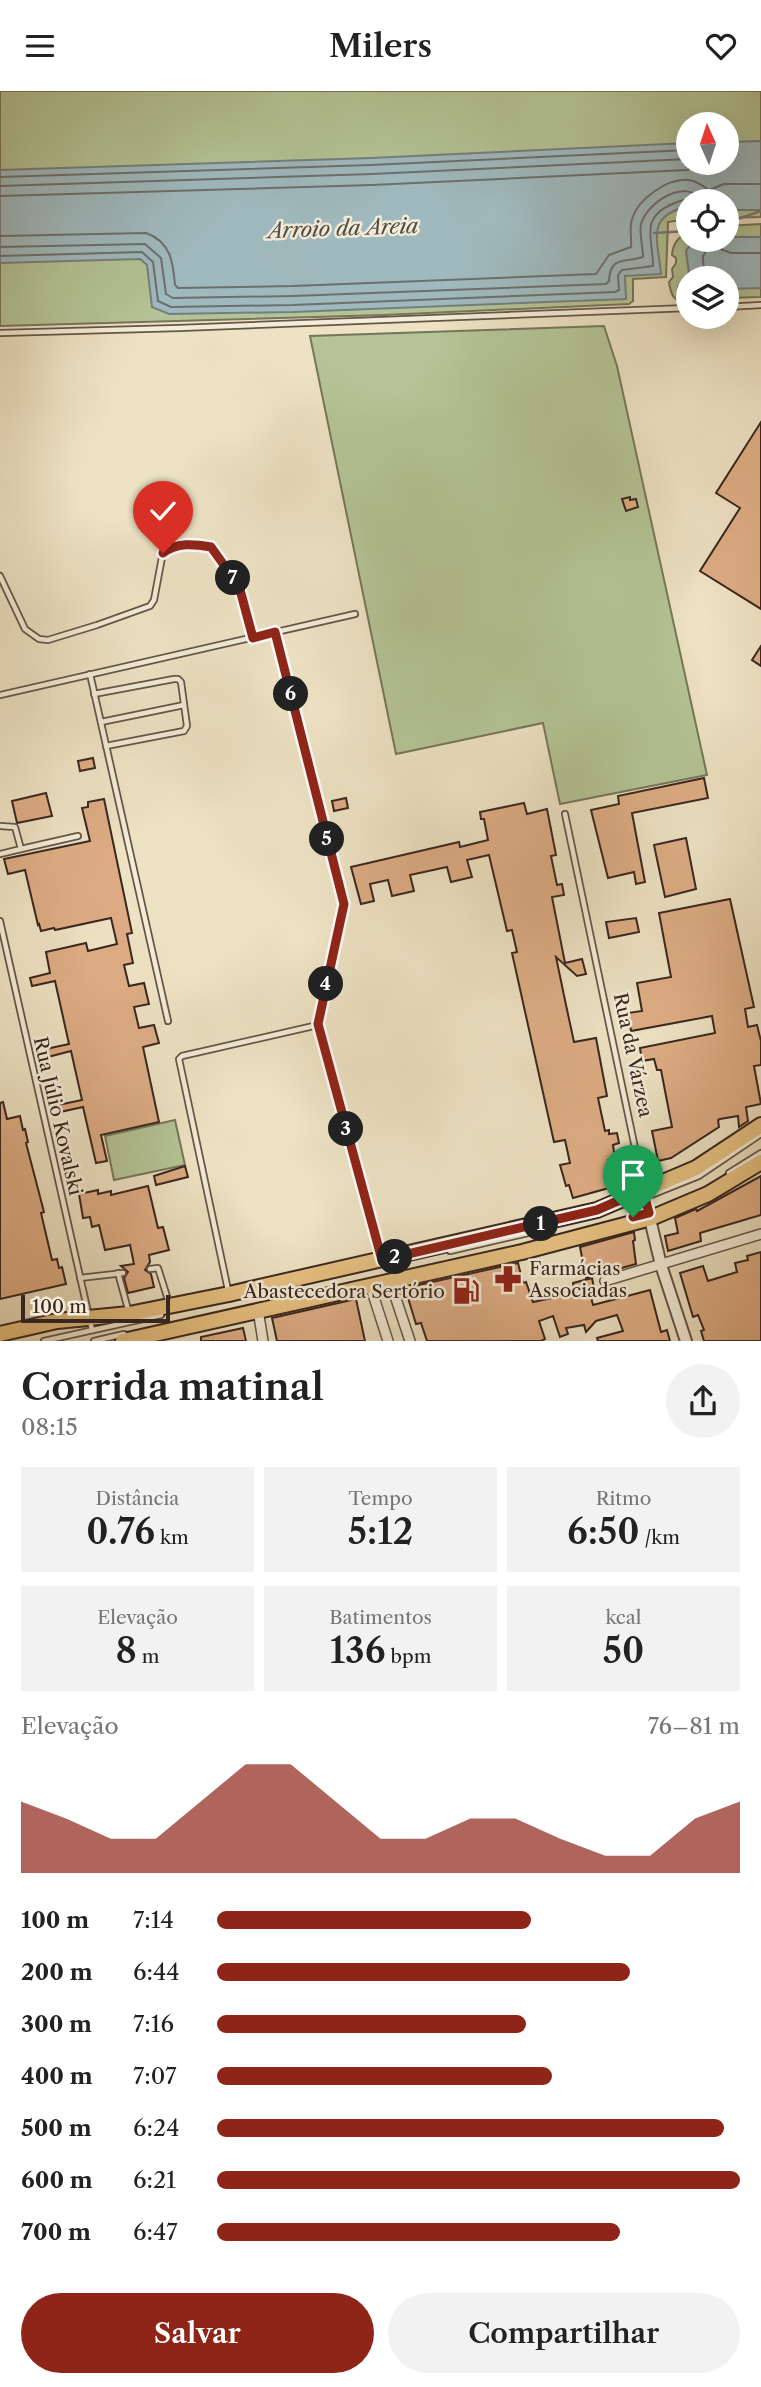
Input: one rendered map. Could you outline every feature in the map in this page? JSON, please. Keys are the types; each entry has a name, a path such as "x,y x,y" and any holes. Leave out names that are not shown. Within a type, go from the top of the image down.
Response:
{"main road":[{"path":"0,1334 57,1321 90,1324 597,1210 644,1194 696,1168 761,1125"},
{"path":"122,1341 257,1307 522,1252 650,1215 708,1194 761,1162"}],"street":[{"name":"Rua da Várzea","path":"644,1194 661,1265 686,1341"},
{"path":"605,1281 761,1234"},
{"path":"390,1278 410,1341"},
{"path":"369,1283 388,1341"},
{"path":"257,1307 264,1341"}],"lane":[{"path":"739,306 761,305"},
{"path":"0,333 676,308"},
{"path":"0,576 25,629 39,639 48,640 150,606 154,600 164,551 187,543 209,547 239,586 253,638"},
{"path":"0,695 355,614"},
{"path":"275,632 344,904 318,1024 382,1260"},
{"path":"90,674 168,1021"},
{"path":"94,694 176,678 181,682 187,726 184,731 106,746"},
{"path":"101,722 184,705"},
{"name":"Rua da Várzea","path":"565,814 644,1194"},
{"path":"0,827 15,827 21,849"},
{"path":"0,853 78,836"},
{"name":"Rua Júlio Kovalski","path":"0,921 90,1324"},
{"path":"229,1294 179,1059 182,1056 318,1024"},
{"path":"44,1341 90,1324 519,1235 598,1215 644,1194 699,1175 761,1134"},
{"path":"650,1215 706,1188 761,1153"},
{"path":"150,1269 158,1268 170,1306"},
{"path":"80,1278 121,1273 130,1314"},
{"path":"94,1341 257,1307"}],"green space":[{"path":"0,91 761,91 761,217 739,218 739,189 676,189 676,221 668,222 666,277 633,279 633,301 629,304 384,315 0,326"},
{"path":"761,224 761,297 739,298 739,266 676,266 676,299 674,297 669,282 676,263 676,258 672,255 676,243 676,252 739,252 739,225"},
{"path":"604,326 617,366 707,775 560,804 543,723 396,754 310,336"},
{"path":"175,1120 185,1165 114,1180 105,1136"}],"water":[{"path":"761,141 761,210 739,210 739,189 676,189 676,210 665,216 657,231 661,274 625,276 626,299 169,314 152,307 147,265 140,259 0,263 0,170 371,158 676,144 676,175 739,175 739,142"},
{"path":"739,237 761,237 761,288 739,289 739,266 688,266 686,252 739,252"}],"building":[{"path":"761,422 761,609 700,571 740,508 716,493"},
{"path":"630,497 630,500 636,499 638,507 626,511 622,499"},
{"path":"761,646 761,666 752,660"},
{"path":"93,758 95,768 80,771 78,761"},
{"path":"704,778 708,798 632,813 645,882 636,884 634,872 608,878 591,810 619,804 618,796"},
{"path":"46,793 52,816 17,823 12,801"},
{"path":"346,798 348,808 334,811 332,801"},
{"path":"104,799 132,933 127,934 133,963 124,965 129,986 144,983 149,1004 134,1007 139,1028 154,1025 159,1043 143,1047 159,1122 101,1135 107,1161 96,1163 83,1107 60,1112 58,1105 82,1100 71,1051 48,1057 46,1049 69,1044 55,981 32,986 30,978 50,973 46,952 86,943 88,951 117,944 111,918 41,931 25,870 8,874 4,859 90,841 82,808 88,807 88,802"},
{"path":"524,803 527,814 547,809 556,855 551,856 557,885 562,884 564,895 552,897 565,963 582,959 586,974 577,976 556,957 566,1005 574,1042 596,1038 607,1096 598,1098 605,1131 609,1130 609,1134 617,1133 619,1143 613,1145 615,1158 608,1160 616,1186 573,1198 569,1185 566,1186 560,1165 570,1163 565,1140 554,1142 512,953 517,952 512,930 507,931 489,855 467,860 472,877 451,882 447,867 410,875 414,891 392,896 388,880 370,884 374,901 361,904 351,867 459,842 460,847 488,840 480,812"},
{"path":"686,838 696,889 665,897 654,845"},
{"path":"730,899 754,1007 745,1009 748,1027 757,1025 761,1041 761,1065 754,1066 761,1104 746,1107 748,1121 739,1127 738,1116 720,1119 719,1127 671,1158 658,1161 652,1131 672,1127 661,1070 657,1070 654,1059 642,1061 640,1048 715,1033 712,1016 631,1031 628,1013 642,1011 637,983 671,977 659,913"},
{"path":"636,918 639,932 609,938 606,922"},
{"path":"3,1102 7,1119 20,1116 23,1130 25,1129 52,1260 57,1259 59,1268 62,1267 66,1284 0,1299 0,1103"},
{"path":"185,1166 188,1177 156,1185 154,1176"},
{"path":"761,1176 761,1215 700,1233 701,1241 668,1251 665,1236 678,1233 675,1218 696,1209 697,1211"},
{"path":"148,1186 158,1228 163,1227 169,1250 149,1255 150,1262 145,1270 151,1274 154,1287 128,1293 124,1278 128,1272 121,1266 134,1264 130,1245 105,1250 99,1225 92,1227 90,1217 83,1218 79,1194 98,1190 98,1194 111,1191 111,1195"},
{"path":"634,1232 636,1264 586,1278 580,1247"},
{"path":"761,1252 761,1341 704,1341 701,1331 704,1330 698,1315 693,1317 680,1273 703,1266 708,1281 737,1272 735,1263 748,1260 747,1256"},
{"path":"518,1263 523,1283 526,1282 533,1302 575,1293 573,1283 592,1278 594,1288 589,1289 593,1305 650,1290 661,1332 667,1330 670,1341 598,1341 597,1338 623,1331 617,1315 596,1321 586,1332 584,1325 566,1328 568,1334 560,1337 553,1316 539,1321 545,1339 541,1341 427,1341 421,1323 416,1324 405,1288"},
{"path":"356,1299 365,1341 277,1341 272,1318"},
{"path":"243,1328 246,1341 201,1341 201,1337"}],"waterway":[{"name":"Arroio da Areia","path":"739,219 761,211"},
{"name":"Arroio da Areia","path":"654,233 676,232"}],"place":[{"name":"Farmácias Associadas","path":"508,1279"},
{"name":"Abastecedora Sertório","path":"466,1291"}],"route":[{"path":"163,553 187,543 211,547 239,586 253,638 275,632 344,904 318,1024 382,1260 597,1210 643,1190 649,1213 633,1217"}]}
